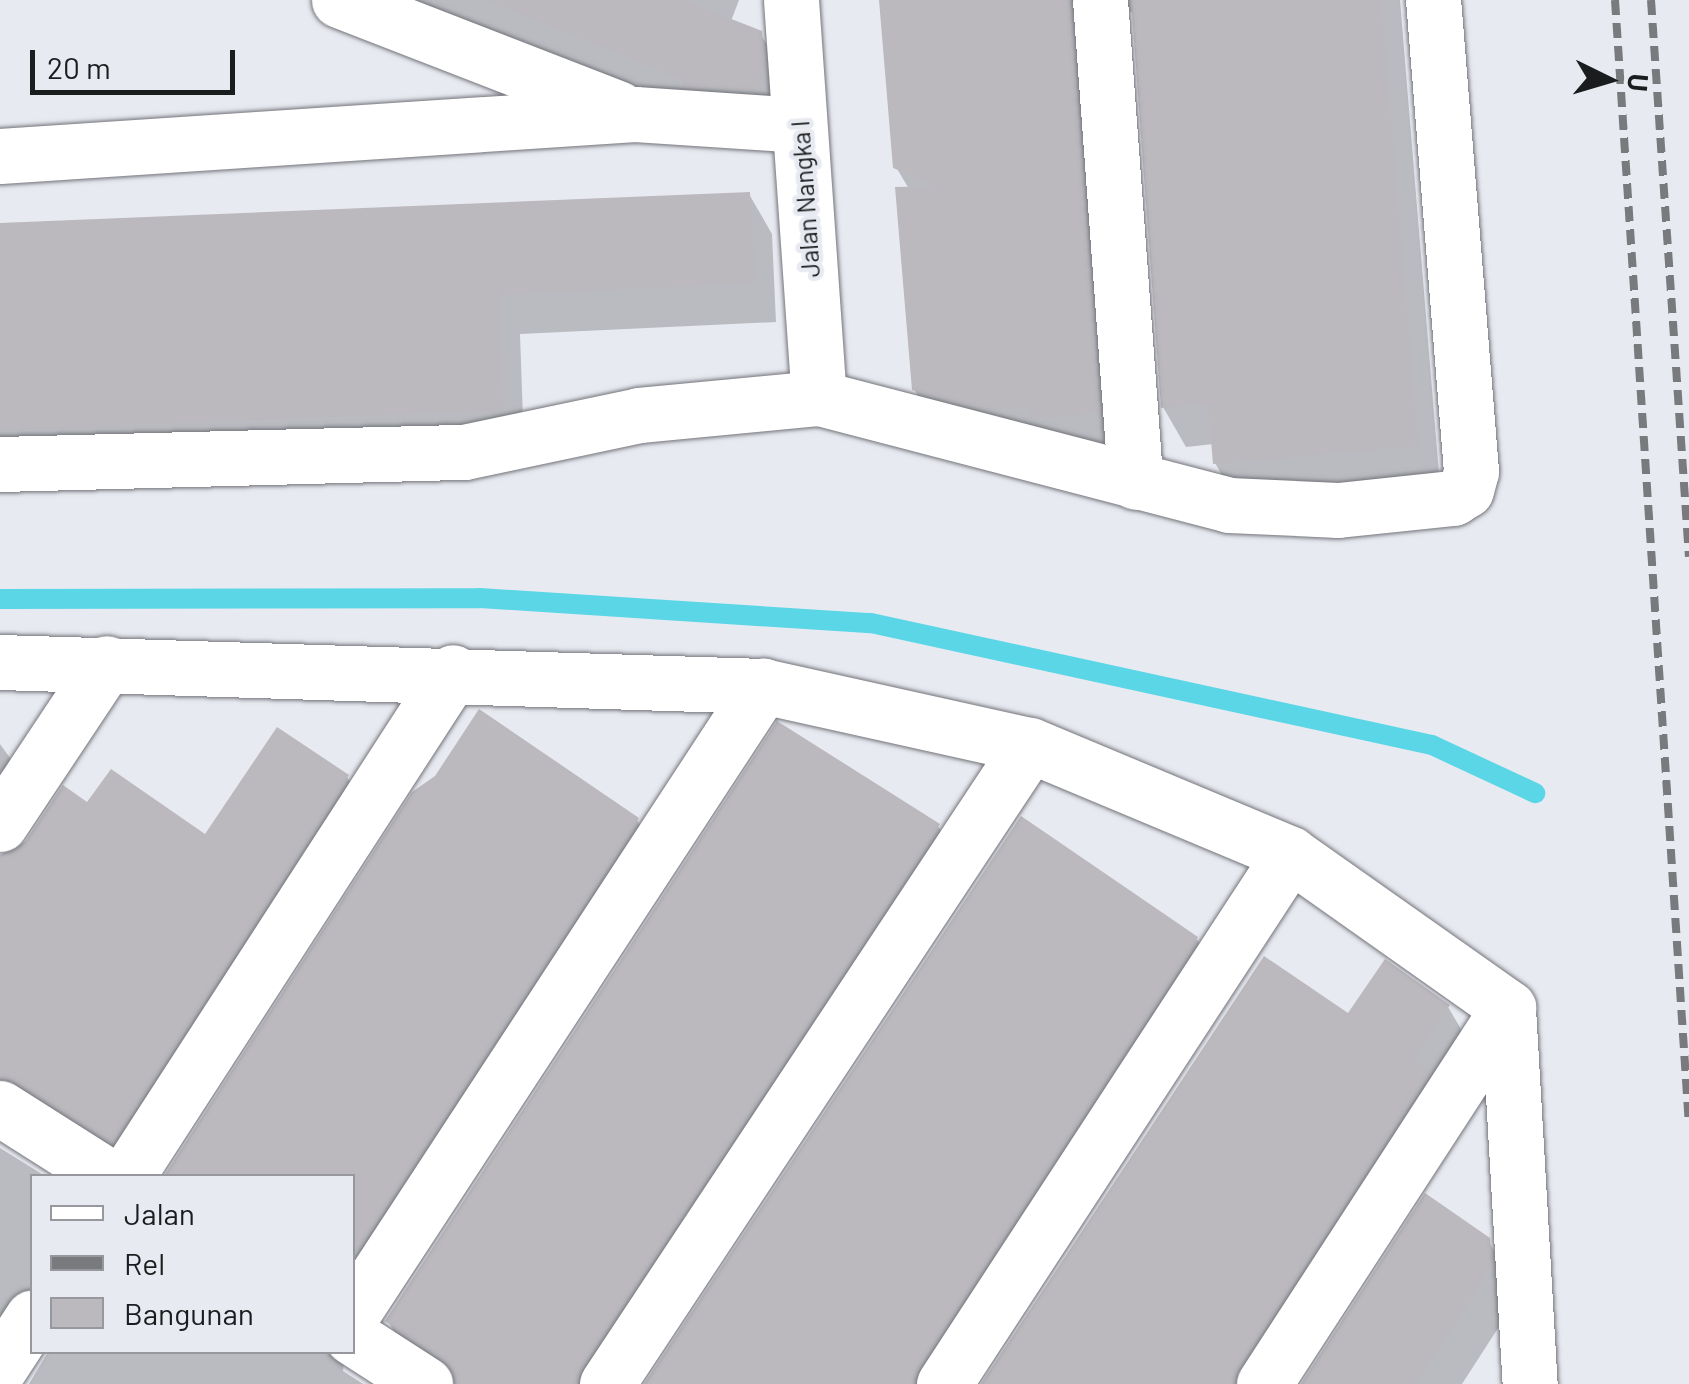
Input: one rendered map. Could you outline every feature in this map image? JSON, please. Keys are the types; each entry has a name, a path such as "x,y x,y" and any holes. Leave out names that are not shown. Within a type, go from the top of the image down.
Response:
{"street":[{"path":"339,0 635,114"},
{"name":"Jalan Nangka I","path":"790,0 819,398"},
{"path":"1100,0 1135,482"},
{"path":"0,464 464,452 640,414 819,398 1229,505 1338,510 1452,498 1466,490 1471,471 1433,0"},
{"path":"0,156 635,114 799,125"},
{"path":"0,662 453,672 763,686 1030,745 1290,854 1508,1008"},
{"path":"0,824 107,663"},
{"path":"128,1174 453,672"},
{"path":"355,1309 763,686"},
{"path":"606,1384 1030,745"},
{"path":"944,1384 1290,854"},
{"path":"1264,1384 1508,1008"},
{"path":"1508,1008 1530,1384"},
{"path":"0,1108 103,1174"},
{"path":"0,1367 30,1321"},
{"path":"355,1340 425,1384"}],"building":[{"path":"486,0 683,0 762,31 765,70 757,91 682,86 683,80"},
{"path":"879,0 1069,0 1099,413 1029,419 1028,407 990,410 912,390 895,187 940,186 893,168"},
{"path":"1131,0 1381,0 1418,446 1213,464 1208,404 1161,408"},
{"path":"750,192 755,283 499,295 503,410 0,430 0,223"},
{"path":"479,709 639,818 355,1251 355,1174 165,1174 412,792 435,776"},
{"path":"777,721 940,824 581,1367 576,1384 456,1384 443,1358 385,1321"},
{"path":"277,727 349,775 112,1142 0,1077 0,855 25,842 63,785 87,802 111,769 205,834"},
{"path":"1021,816 1198,937 918,1367 913,1384 644,1384"},
{"path":"1264,956 1348,1013 1385,959 1450,1005 1414,1059 1430,1070 1238,1367 1233,1384 981,1384"},
{"path":"1425,1193 1490,1238 1492,1265 1457,1321 1415,1384 1301,1384"}],"waterway":[{"path":"0,599 480,598 871,623 1432,745 1535,793"}],"railway":[{"path":"1615,0 1689,1125"},
{"path":"1651,0 1689,557"}]}
